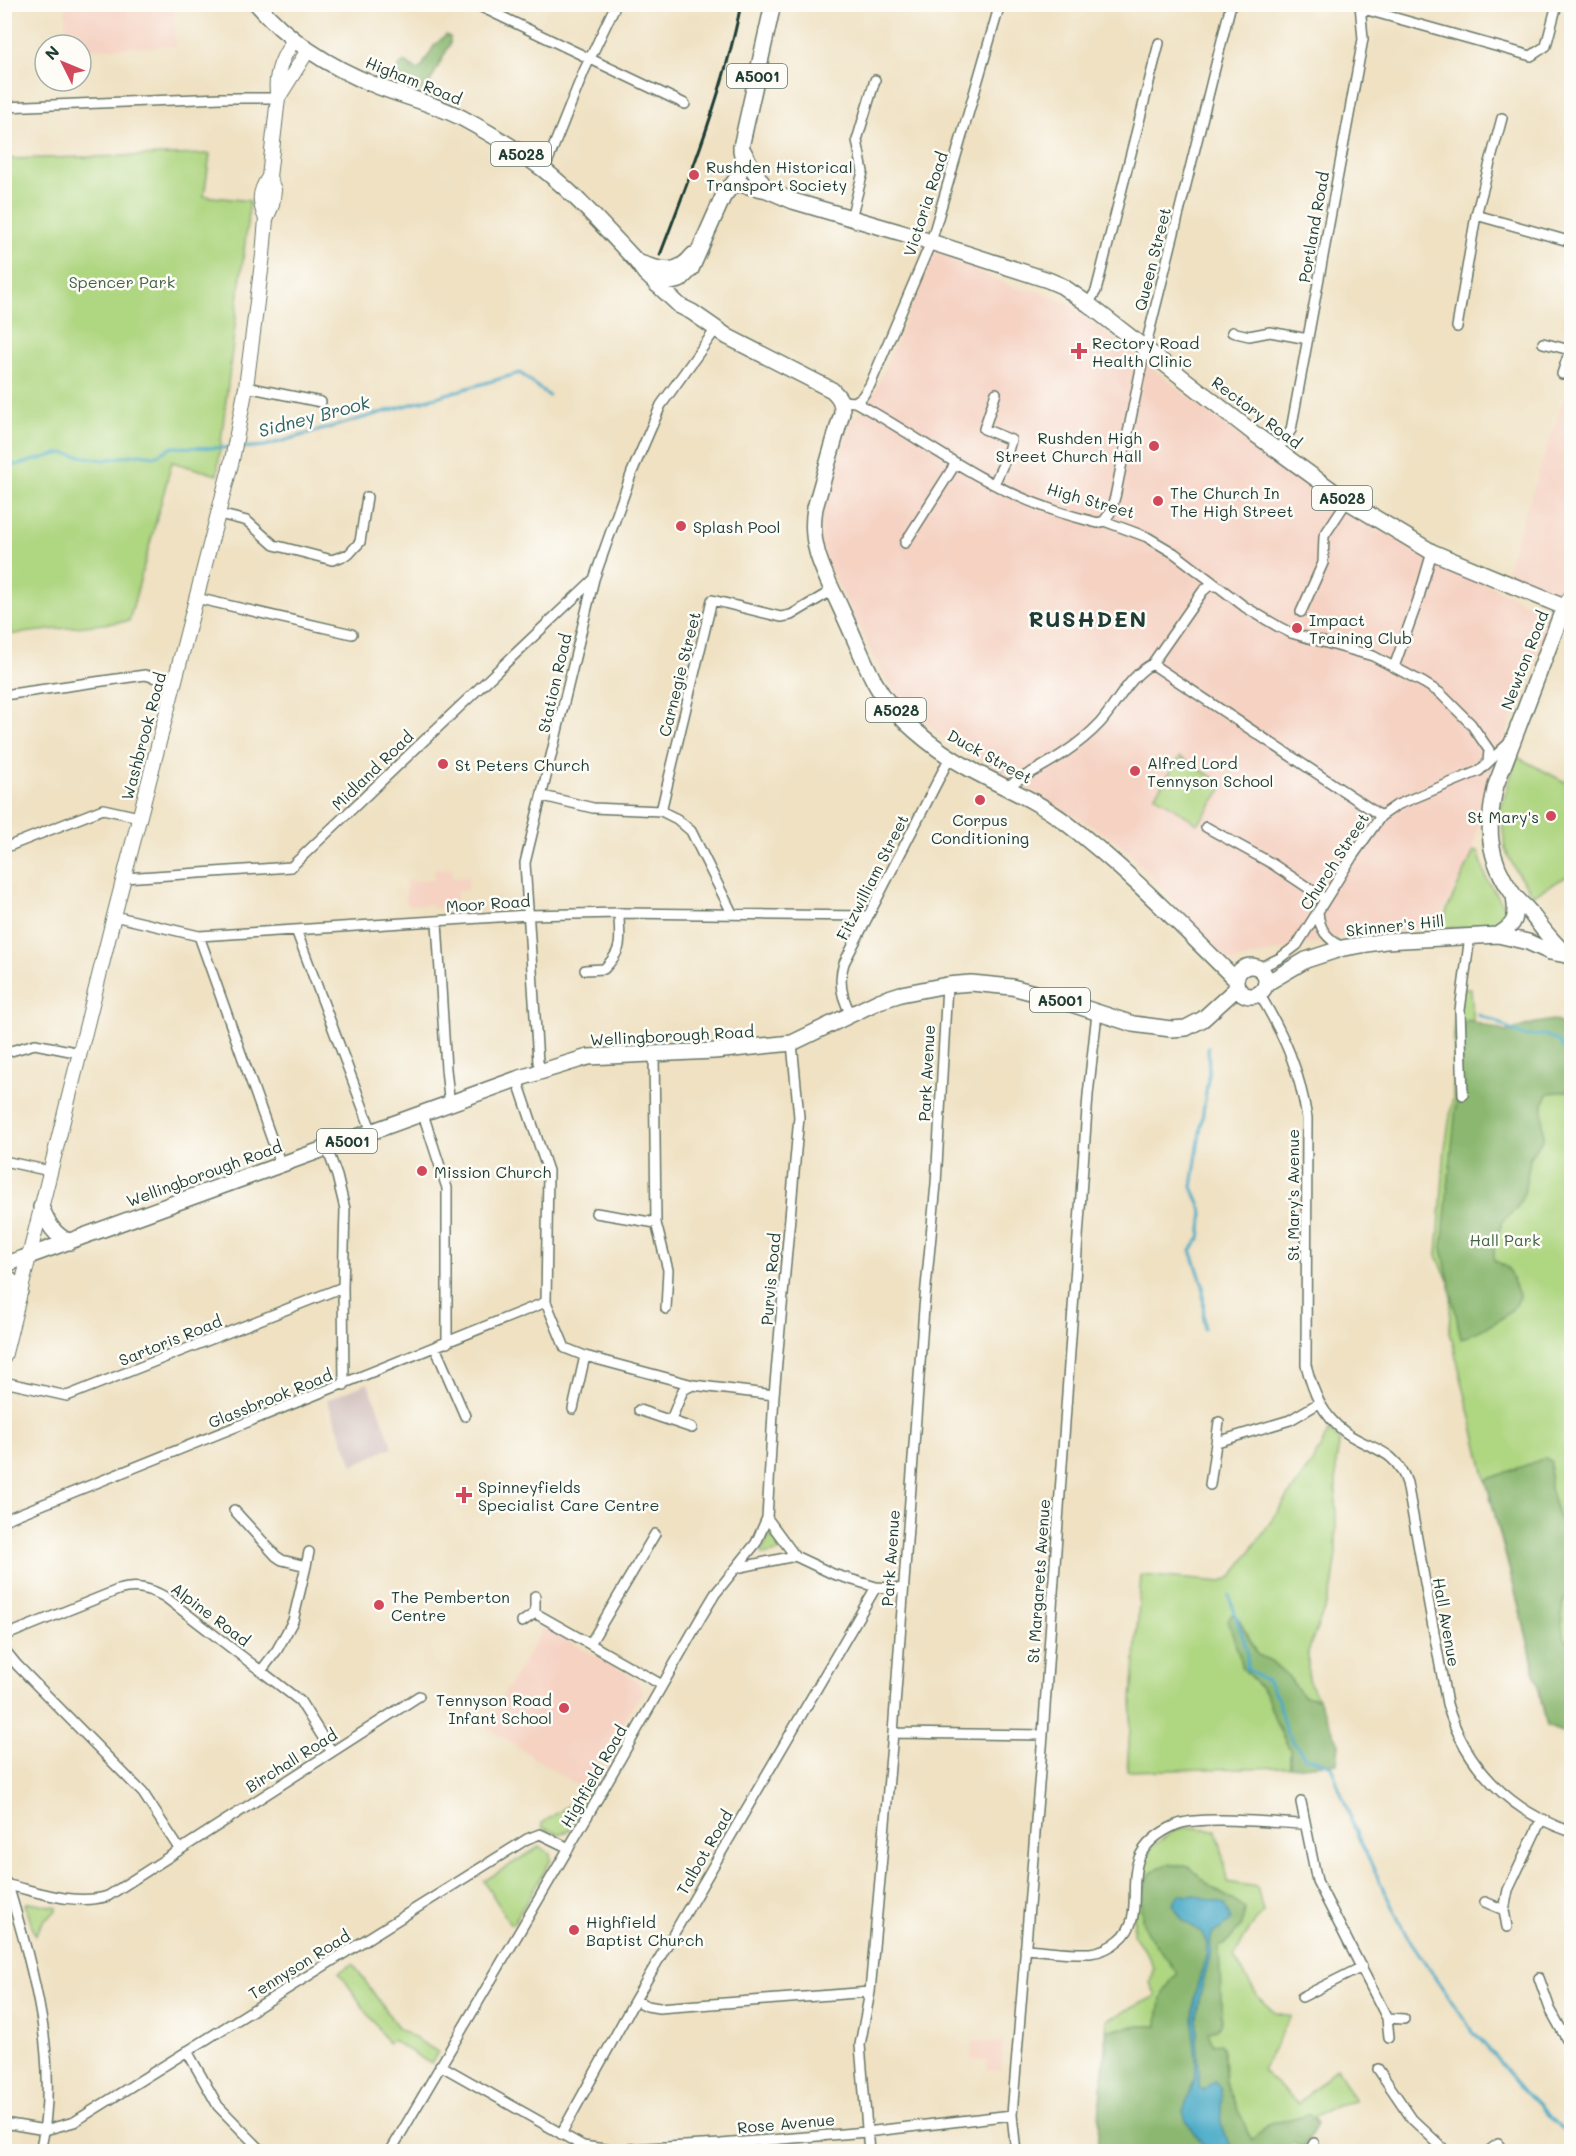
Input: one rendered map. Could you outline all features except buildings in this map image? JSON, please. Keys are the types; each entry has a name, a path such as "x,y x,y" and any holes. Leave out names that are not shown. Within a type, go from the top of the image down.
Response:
{"main road":[{"name":"Higham Road","path":"257,4 281,29 308,50 377,86 446,110 543,169 567,189 637,262"},
{"name":"A5001","path":"728,188 732,161 741,147 773,4"},
{"name":"Washbrook Road","path":"4,1357 232,457 246,387 266,219 272,205 273,195 269,177 278,98 276,87 282,58 294,40"},
{"name":"Washbrook Road","path":"278,98 308,50"},
{"path":"741,147 767,190"},
{"name":"Rectory Road","path":"728,188 738,184 767,190 793,201 931,242 1062,286 1277,451 1347,501 1432,552 1569,604"},
{"path":"657,285 691,269 728,188"},
{"path":"637,262 661,270 681,273"},
{"name":"High Street","path":"637,262 680,306 716,329 832,390 849,402"},
{"path":"681,273 684,298 692,312"},
{"name":"Duck Street","path":"849,402 840,420 813,520 814,542 817,555 879,688 917,732 950,757 1045,808 1088,840 1146,891 1236,983"},
{"name":"Newton Road","path":"1514,738 1569,604"},
{"name":"A5028","path":"1514,738 1496,785 1489,814 1491,846 1500,873 1514,896 1526,906 1569,957"},
{"path":"1498,935 1509,929 1515,921 1514,896"},
{"name":"Skinner's Hill","path":"1263,989 1306,960 1343,948 1384,941 1498,935 1528,942 1550,952 1569,957"},
{"path":"1236,983 1238,973 1250,966 1259,968 1265,973 1263,989"},
{"name":"Wellingborough Road","path":"4,1265 517,1079 588,1057 745,1049 792,1044 850,1014 901,994 971,983 1012,987 1151,1028 1186,1028 1203,1019 1236,983"},
{"name":"A5028","path":"1236,983 1246,996 1251,997 1263,989"},
{"path":"41,1208 53,1231 60,1238 70,1242"},
{"path":"4,1274 20,1291"}],"street":[{"path":"475,4 684,104"},
{"path":"543,169 548,163 584,71 616,4"},
{"name":"Victoria Road","path":"849,402 862,397 870,385 931,242 1000,4"},
{"name":"Queen Street","path":"1104,521 1110,513 1115,497 1145,349 1231,4"},
{"path":"1360,6 1531,56 1546,46 1557,4"},
{"name":"Portland Road","path":"1277,451 1291,429 1308,339 1363,39 1360,6"},
{"path":"1088,304 1096,291 1159,43"},
{"path":"851,218 863,172 857,140 875,80"},
{"path":"4,107 221,98 278,98"},
{"path":"1457,327 1476,214 1502,118"},
{"path":"1476,214 1572,242"},
{"name":"Station Road","path":"541,1071 538,1062 525,863 594,579 632,472 661,405 716,329"},
{"path":"1232,332 1249,336 1270,332 1308,339"},
{"path":"1543,343 1571,347 1562,374"},
{"path":"246,387 321,402"},
{"path":"994,484 1006,458 1011,440 984,429 996,393"},
{"name":"High Street","path":"849,402 994,484 1044,507 1098,523 1104,521 1147,537 1174,553 1245,607 1291,633 1373,656 1394,667 1440,693 1471,724 1489,750 1488,762"},
{"path":"905,543 956,463"},
{"path":"219,514 247,520 274,544 332,560 349,554 360,542 367,497"},
{"path":"1301,612 1323,563 1324,536 1347,501"},
{"path":"1394,667 1432,552"},
{"name":"Midland Road","path":"124,878 291,867 594,579"},
{"path":"1007,786 1075,746 1100,724 1142,669 1152,664 1196,599 1209,586 1215,586"},
{"name":"Carnegie Street","path":"661,811 712,600 781,617 790,615 833,590"},
{"path":"196,598 352,634"},
{"path":"1152,664 1381,816"},
{"path":"4,695 145,675 174,683"},
{"name":"Church Street","path":"1259,968 1290,952 1297,945 1381,816 1397,805 1479,771 1514,738"},
{"name":"Fitzwilliam Street","path":"850,1014 840,979 844,963 950,757"},
{"path":"1479,771 1490,774 1496,785"},
{"path":"543,796 592,808 661,811 677,819 691,831 732,914"},
{"path":"4,848 102,809 139,817"},
{"path":"1206,827 1270,863 1325,899"},
{"path":"1318,912 1319,924 1324,934 1343,948"},
{"path":"585,970 604,969 616,956 619,950 619,913"},
{"name":"Moor Road","path":"114,916 199,936 528,915 619,913 868,916"},
{"path":"437,922 447,1079 452,1103"},
{"path":"296,930 372,1132"},
{"path":"199,936 281,1165"},
{"path":"1462,1095 1460,1010 1470,936"},
{"name":"Park Avenue","path":"868,2151 860,2045 870,1992 893,1733 924,1308 936,1184 947,985"},
{"name":"St Mary's Avenue","path":"1263,989 1291,1053 1302,1089 1306,1118 1306,1365 1319,1403"},
{"name":"St Margarets Avenue","path":"1016,2151 1012,2115 1088,1095 1097,1013"},
{"path":"4,1053 35,1044 80,1053"},
{"name":"Purvis Road","path":"736,1568 756,1543 767,1518 774,1395 799,1117 792,1044"},
{"path":"654,1053 656,1223 668,1270 666,1309"},
{"path":"517,1079 548,1171 546,1302 565,1348 585,1356 693,1385 774,1395"},
{"path":"423,1114 447,1188 447,1343"},
{"path":"327,1148 345,1209 344,1385"},
{"path":"4,1161 50,1171"},
{"path":"596,1213 656,1223"},
{"name":"Sartoris Road","path":"4,1382 67,1396 343,1287"},
{"name":"Glassbrook Road","path":"4,1520 546,1302"},
{"path":"435,1347 465,1416"},
{"path":"573,1409 585,1356"},
{"path":"671,1420 683,1390 693,1385"},
{"path":"1217,1442 1290,1420 1319,1403"},
{"name":"Hall Avenue","path":"1319,1403 1332,1421 1344,1431 1387,1453 1403,1470 1447,1704 1452,1723 1462,1743 1486,1777 1517,1806 1541,1820 1572,1832"},
{"path":"639,1410 692,1428"},
{"path":"1210,1485 1219,1422"},
{"path":"234,1510 276,1556 282,1560 306,1566"},
{"path":"767,1518 795,1556 833,1574 876,1587 903,1589"},
{"path":"590,1644 655,1534"},
{"path":"261,1671 277,1650 293,1621 309,1552"},
{"path":"736,1568 795,1556"},
{"name":"Highfield Road","path":"390,2151 569,1848 715,1594 736,1568"},
{"name":"Alpine Road","path":"4,1636 118,1590 140,1587 165,1597 300,1701 332,1752"},
{"name":"Talbot Road","path":"561,2134 635,2000 876,1587"},
{"path":"535,1596 535,1613"},
{"path":"535,1613 662,1685"},
{"path":"522,1622 535,1613"},
{"path":"4,1649 143,1793 180,1850"},
{"name":"Birchall Road","path":"6,1882 62,1898 98,1899 108,1896 419,1696"},
{"path":"893,1733 1042,1735"},
{"path":"1301,1802 1317,1881 1387,2018 1389,2037"},
{"path":"1507,1927 1504,1910 1508,1890 1541,1820"},
{"path":"1025,1949 1091,1953 1111,1947 1131,1926 1134,1911 1134,1880 1139,1858 1153,1838 1178,1824 1204,1821 1304,1824"},
{"name":"Tennyson Road","path":"45,2130 74,2122 527,1839 540,1834 569,1848"},
{"path":"6,1882 34,1976 47,2066 45,2130 40,2151"},
{"path":"1485,1902 1504,1910"},
{"path":"1302,1997 1362,1967"},
{"path":"1539,1978 1550,2009 1572,2049"},
{"path":"635,2000 646,2006 658,2008 870,1992"},
{"path":"1387,2018 1404,2019"},
{"path":"187,2052 218,2106 263,2151"},
{"name":"Rose Avenue","path":"440,2065 583,2146 611,2150 722,2148 1012,2115"},
{"path":"1378,2069 1412,2119 1447,2151"},
{"path":"4,2123 45,2130"},
{"path":"1487,2151 1498,2144 1504,2151"}],"shaded area":[{"path":"65,5 174,5 175,46 93,49 93,33 66,33"},
{"path":"935,252 1016,288 1037,291 1070,304 1327,504 1551,616 1480,802 1474,851 1436,925 1345,936 1229,962 1158,883 1117,842 941,736 902,699 885,679 820,550 822,516 850,423 870,402"},
{"path":"1571,376 1571,582 1563,589 1545,591 1505,573"},
{"path":"452,868 452,878 468,877 468,890 456,891 456,902 444,902 444,907 432,908 431,904 406,905 406,881 434,880 434,869"},
{"path":"368,1383 393,1447 353,1465 327,1400"},
{"name":"Tennyson Road Infant School","path":"544,1627 637,1680 643,1691 581,1788 485,1726"},
{"path":"972,2041 1003,2043 1001,2071 987,2070 987,2061 971,2060"}],"green space":[{"path":"446,35 450,37 450,44 429,84 422,91 414,91 400,83 397,74 399,66 405,62 417,70 421,68 434,46"},
{"name":"Spencer Park","path":"210,154 204,196 250,201 217,475 172,462 129,621 5,635 5,159"},
{"path":"1180,757 1225,785 1198,824 1155,795"},
{"path":"1517,757 1571,785 1571,874 1533,895 1516,871 1505,849 1501,808"},
{"path":"1474,851 1478,851 1487,880 1506,909 1503,922 1497,927 1441,928 1447,910"},
{"name":"Hall Park","path":"1455,989 1471,989 1475,1043 1571,1041 1571,1736 1547,1726 1526,1633 1449,1328 1452,1289 1437,1256 1445,1148 1453,1097"},
{"path":"1467,1020 1506,1032 1553,1020 1571,1028 1571,1091 1549,1093 1543,1104 1543,1140 1531,1155 1524,1193 1516,1210 1504,1219 1494,1243 1494,1260 1508,1268 1520,1297 1516,1305 1503,1317 1461,1339 1442,1248 1458,1086 1454,1036"},
{"path":"1329,1431 1340,1440 1336,1461 1336,1561 1332,1589 1308,1652 1308,1679 1318,1699 1303,1696 1278,1667 1258,1655 1252,1643 1228,1620 1243,1668 1266,1694 1277,1725 1290,1750 1290,1767 1127,1771 1141,1575 1222,1582 1233,1576 1313,1461"},
{"path":"1545,1458 1551,1461 1550,1488 1569,1541 1567,1592 1561,1615 1564,1636 1571,1646 1571,1736 1547,1726 1526,1633 1486,1480"},
{"path":"770,1535 783,1551 764,1555 762,1553"},
{"path":"1232,1614 1239,1620 1258,1655 1271,1661 1288,1676 1303,1696 1318,1699 1339,1744 1337,1763 1290,1767 1290,1750 1277,1725 1266,1694 1243,1668 1228,1620"},
{"path":"598,1783 569,1831 558,1834 543,1828 542,1823"},
{"path":"1188,1827 1215,1830 1221,1846 1227,1882 1257,1887 1263,1912 1247,1933 1234,1958 1259,1998 1275,2013 1291,2016 1262,2070 1298,2104 1337,2067 1355,2101 1336,2105 1314,2117 1317,2124 1300,2151 1097,2152 1107,2020 1156,1996 1150,1983 1153,1969 1150,1958 1133,1934 1137,1874 1143,1860 1154,1845 1175,1830"},
{"path":"539,1847 550,1854 551,1860 513,1924 510,1924 484,1881"},
{"path":"1168,1864 1190,1867 1211,1887 1245,1908 1243,1920 1237,1931 1219,1946 1222,2022 1217,2029 1208,2033 1213,2044 1221,2043 1224,2050 1225,2081 1252,2141 1267,2125 1309,2114 1317,2124 1304,2147 1293,2143 1276,2151 1097,2152 1108,2030 1158,2026 1162,1998 1168,1985 1177,1974 1149,1936 1142,1917 1141,1905 1147,1880 1154,1870"},
{"path":"29,1902 57,1907 57,1910 43,1922 35,1935 25,1904"},
{"path":"353,1964 399,2029 438,2052 431,2064 392,2040 388,2043 339,1972"}],"water":[{"path":"1181,1894 1195,1895 1224,1904 1231,1920 1211,1937 1210,1955 1198,2009 1197,2036 1199,2088 1203,2090 1214,2081 1218,2085 1221,2094 1224,2134 1236,2151 1208,2151 1187,2123 1183,2112 1195,2078 1194,1997 1207,1944 1202,1933 1182,1919 1173,1905"}],"waterway":[{"name":"Sidney Brook","path":"239,448 265,446 520,373 549,396"},
{"name":"Sidney Brook","path":"4,464 16,465 62,453 104,460 139,454 155,456 173,447 230,448"},
{"name":"Sidney Brook","path":"1478,1015 1496,1021 1525,1036 1545,1035 1558,1041 1572,1061"},
{"path":"1204,1329 1203,1285 1191,1250 1200,1238 1203,1213 1192,1187 1209,1072 1208,1047"},
{"path":"1229,1595 1247,1650 1247,1669 1267,1681 1277,1697 1286,1732 1304,1756 1331,1766 1357,1835 1405,1933 1467,2024 1523,2090 1572,2139"}],"railway":[{"path":"660,255 716,100 741,4"}],"place":[{"name":"Rushden Historical Transport Society","path":"694,175"},
{"name":"Rectory Road Health Clinic","path":"1079,351"},
{"name":"Rushden High Street Church Hall","path":"1154,446"},
{"name":"The Church In The High Street","path":"1158,501"},
{"name":"Splash Pool","path":"681,526"},
{"name":"Impact Training Club","path":"1297,628"},
{"name":"St Peters Church","path":"443,764"},
{"name":"Alfred Lord Tennyson School","path":"1135,771"},
{"name":"Corpus Conditioning","path":"980,800"},
{"name":"St Mary's","path":"1551,816"},
{"name":"Mission Church","path":"422,1171"},
{"name":"Spinneyfields Specialist Care Centre","path":"464,1495"},
{"name":"The Pemberton Centre","path":"379,1605"},
{"name":"Tennyson Road Infant School","path":"564,1708"},
{"name":"Highfield Baptist Church","path":"574,1930"}],"district":[{"name":"RUSHDEN","path":"1088,618"}]}
